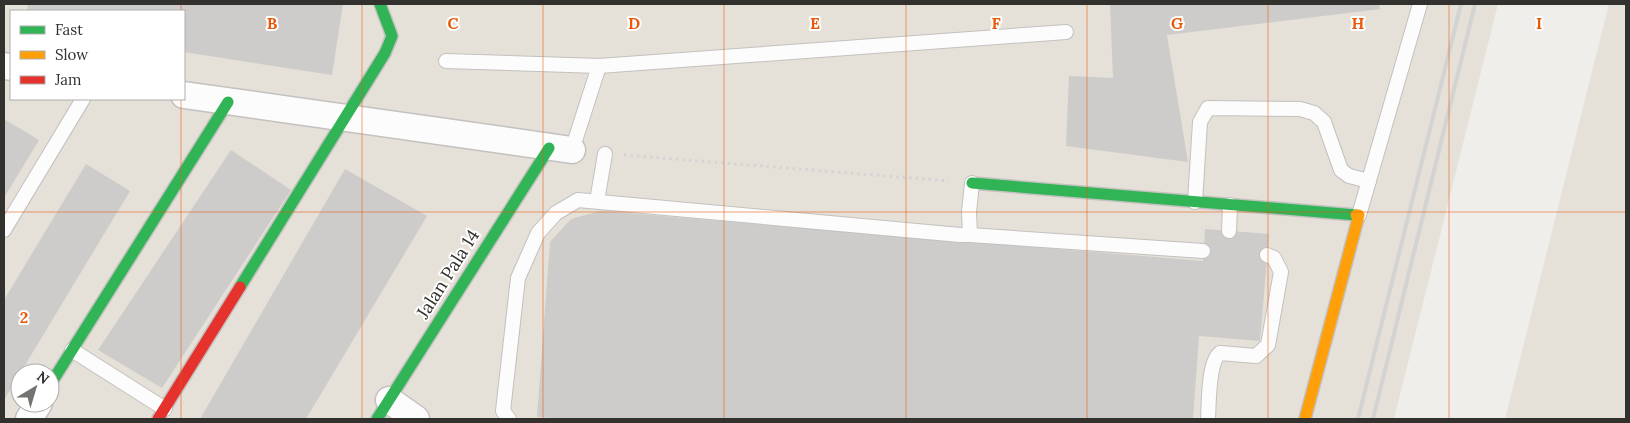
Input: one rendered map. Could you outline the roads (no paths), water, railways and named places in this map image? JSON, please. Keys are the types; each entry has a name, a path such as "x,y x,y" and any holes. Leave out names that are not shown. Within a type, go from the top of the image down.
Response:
{"street":[{"path":"161,414 385,53 392,36 380,4"},
{"path":"185,95 560,149"},
{"path":"60,369 228,102"},
{"name":"Jalan Pala 14","path":"383,410 560,149"},
{"path":"972,183 1359,215 1305,419"},
{"path":"383,410 416,419"}],"lane":[{"path":"1359,215 1420,4"},
{"path":"446,61 599,66 1066,32"},
{"path":"560,149 599,66"},
{"path":"4,230 83,100"},
{"path":"1194,202 1200,122 1208,108 1300,109 1314,113 1324,122 1341,170 1349,176 1368,181"},
{"path":"598,201 606,154"},
{"path":"970,235 969,212 972,183"},
{"path":"509,419 503,411 518,278 538,233 556,214 578,200 950,234 1203,251"},
{"path":"1229,231 1230,205"},
{"path":"1208,419 1213,365 1216,356 1220,353 1256,356 1268,345 1281,272 1274,258 1267,256"},
{"path":"72,350 161,414"}],"railway":[{"path":"1358,419 1461,4"},
{"path":"1373,419 1475,4"}]}
